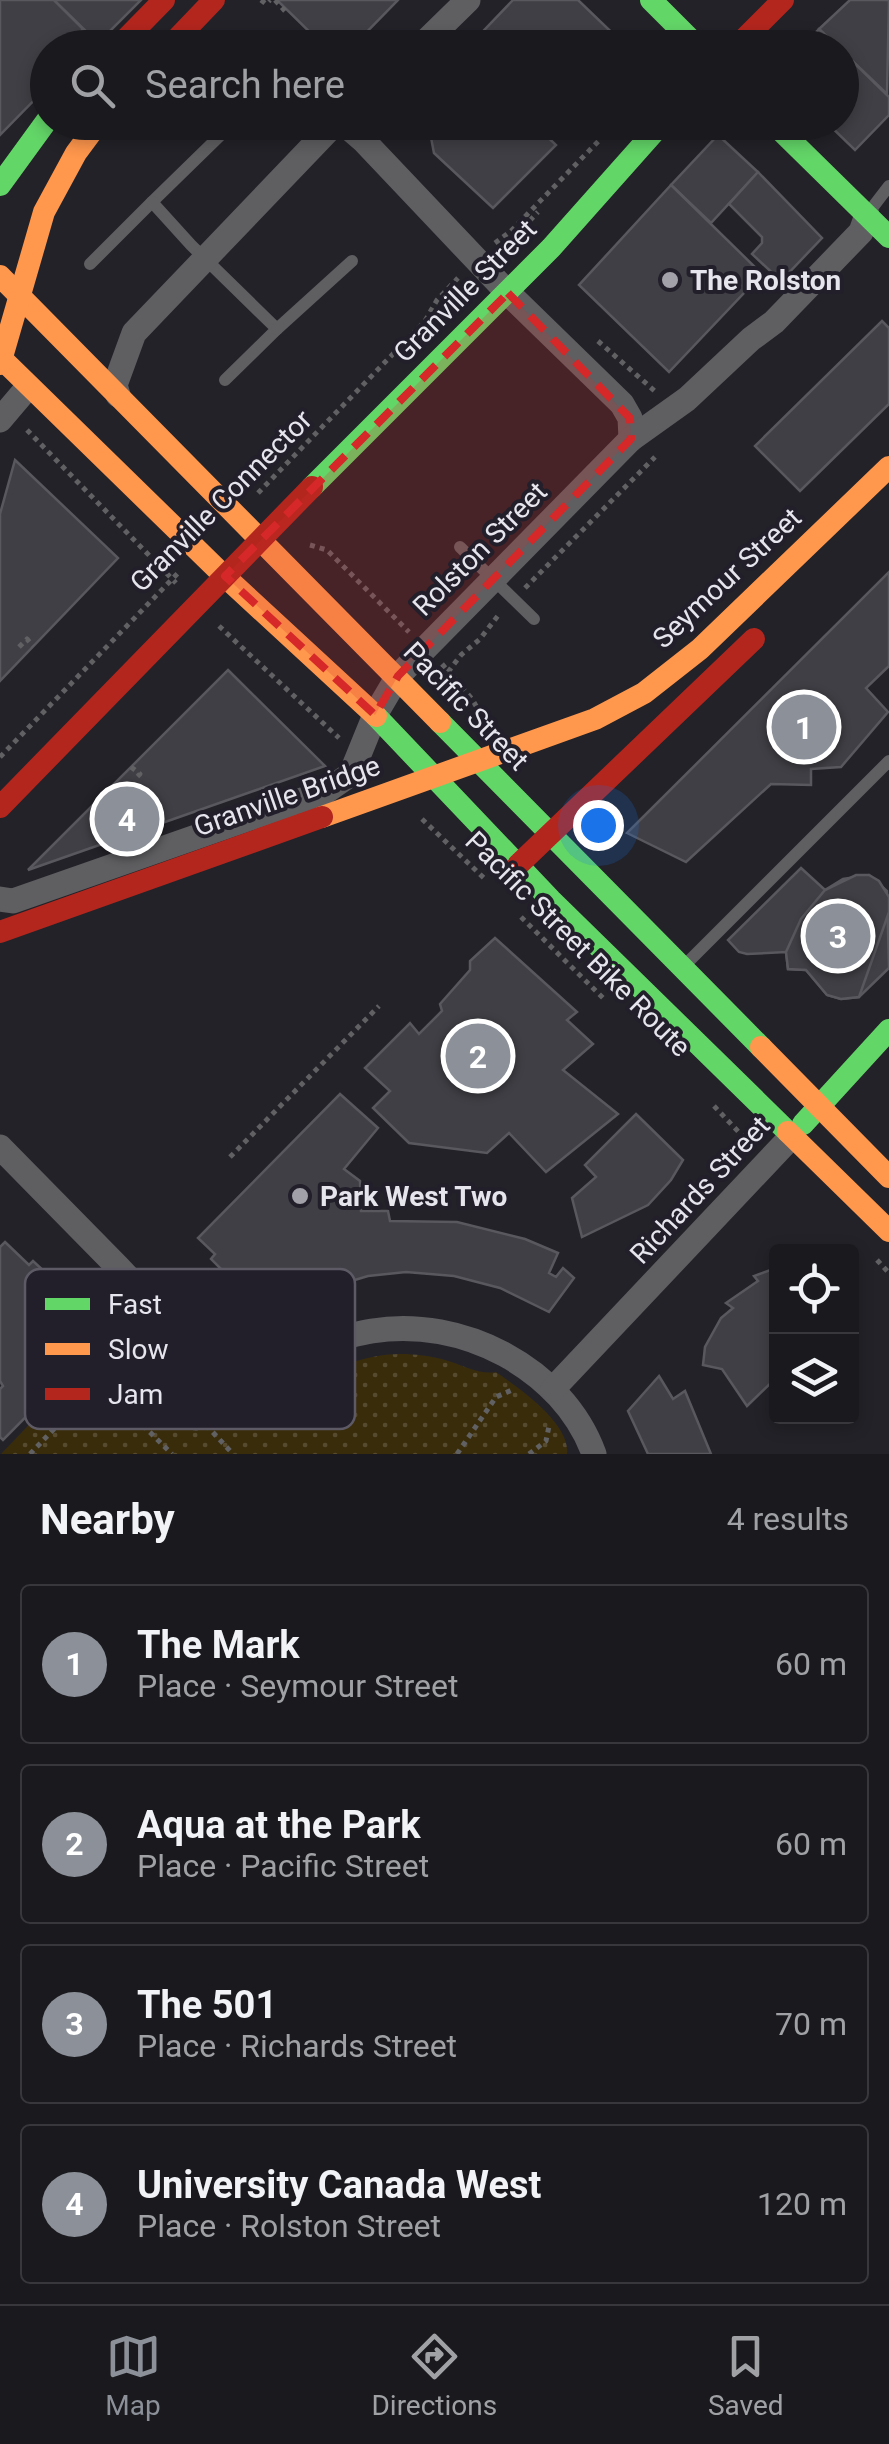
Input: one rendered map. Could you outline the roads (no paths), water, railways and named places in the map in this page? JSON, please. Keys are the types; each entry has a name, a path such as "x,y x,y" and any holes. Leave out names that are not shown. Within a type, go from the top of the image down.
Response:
{"main road":[{"path":"135,30 164,0"},
{"path":"651,0 681,30"},
{"path":"753,30 783,0"},
{"path":"185,30 211,3"},
{"path":"0,185 33,140"},
{"path":"85,140 44,212 0,361 376,715 518,865 889,1231"},
{"name":"Granville Street","path":"0,807 304,495 508,293 647,140"},
{"path":"790,140 889,237"},
{"name":"Pacific Street","path":"0,276 889,1177"},
{"name":"Seymour Street","path":"596,720 644,693 700,649 889,467"},
{"path":"518,865 776,618"},
{"name":"Granville Bridge","path":"0,932 596,720"},
{"name":"Richards Street","path":"792,1136 889,1030"}],"street":[{"path":"437,30 468,0"},
{"path":"118,396 114,385 134,333 322,140"},
{"path":"363,140 508,293 622,404 630,418 632,439"},
{"name":"Rolston Street","path":"0,900 13,900 325,792 351,774 398,676 632,439 687,400 750,339 774,322 861,232 867,215"},
{"path":"4,415 28,387"},
{"path":"0,795 220,572"},
{"name":"Richards Street","path":"553,1389 792,1136"},
{"path":"0,1147 120,1269"},
{"path":"355,1336 377,1330 413,1329 453,1336 495,1350 553,1389 568,1405 594,1454"}],"lane":[{"path":"90,264 216,140"},
{"path":"867,215 889,186"},
{"path":"152,202 277,329"},
{"path":"225,380 352,261"},
{"path":"460,547 534,620"},
{"path":"683,966 889,760"}],"place":[{"name":"The Rolston","path":"670,280"},
{"name":"The Mark","path":"804,727"},
{"name":"University Canada West","path":"127,819"},
{"name":"The 501","path":"838,936"},
{"name":"Aqua at the Park","path":"478,1056"},
{"name":"Park West Two","path":"300,1196"}]}
